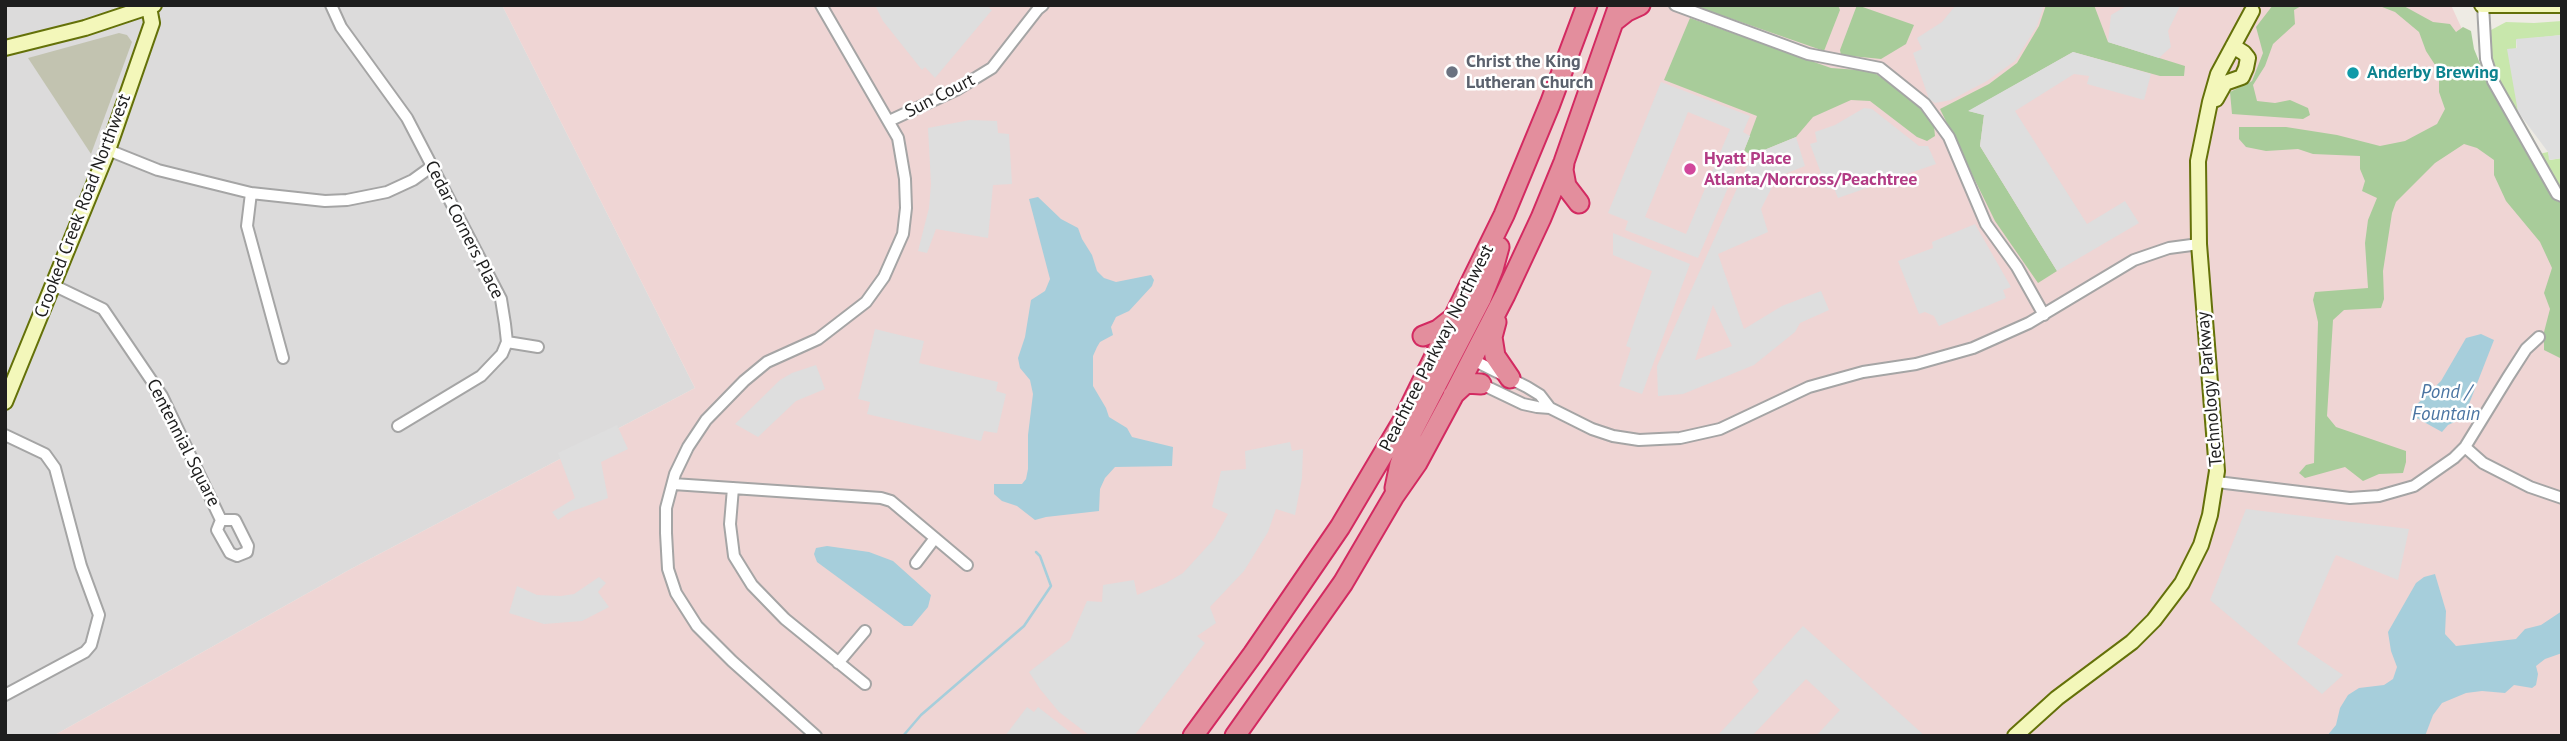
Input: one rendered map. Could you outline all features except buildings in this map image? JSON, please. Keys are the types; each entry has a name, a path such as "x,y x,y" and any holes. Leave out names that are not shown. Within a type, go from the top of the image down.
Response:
{"highway":[{"name":"Peachtree Parkway Northwest","path":"1236,736 1329,605 1394,496 1417,463 1453,396 1452,359 1456,316 1504,215 1587,5"},
{"path":"1616,14 1640,5"},
{"name":"Peachtree Parkway Northwest","path":"1193,736 1340,527 1404,419 1505,295 1564,162 1616,14"},
{"path":"1541,218 1558,205 1579,203 1566,186 1564,162"},
{"path":"1394,496 1408,440 1452,359 1493,269 1504,215"},
{"path":"1505,295 1494,327 1492,345 1495,356 1510,377"},
{"path":"1423,336 1438,330 1456,316"},
{"path":"1453,396 1466,383 1481,384"}],"street":[{"name":"Cedar Corners Place","path":"331,5 341,27 407,118 501,299 507,342"},
{"path":"816,736 697,626 676,593 668,569 666,508 688,446 706,420 767,362 831,331 866,302 884,277 903,234 906,208 898,138 821,5"},
{"name":"Sun Court","path":"890,121 957,90 992,68 1043,5"},
{"path":"1675,5 1808,54 1880,68 1925,104 1949,138 1986,224 2017,267 2044,314"},
{"path":"2561,5 2483,5 2486,59 2493,81 2557,194 2562,196"},
{"path":"5,48 85,28 151,6"},
{"name":"Crooked Creek Road Northwest","path":"5,402 108,150 152,23 151,6"},
{"name":"Technology Parkway","path":"2015,736 2057,698 2132,642 2171,600 2201,545 2217,482 2199,244 2198,161 2218,74 2254,9"},
{"path":"2208,112 2225,83 2242,77 2246,68 2248,58 2233,46"},
{"path":"108,150 158,170 251,193 325,201 347,200 387,192 413,180 431,167"},
{"path":"251,193 247,226 283,358"},
{"path":"1452,359 1481,384 1523,404 1550,408 1592,429 1621,438 1660,440 1700,435 1809,387 1863,372 1916,364 1973,348 2044,314 2134,260 2169,248 2199,244"},
{"name":"Centennial Square","path":"53,285 103,309 162,396 222,520"},
{"path":"2217,482 2350,498 2379,496 2414,486 2465,447 2526,349 2539,337"},
{"path":"398,426 481,376 502,354 507,342 538,346"},
{"path":"1452,359 1510,377 1540,395 1550,408"},
{"path":"5,435 45,454 55,468 81,566 99,615 92,645 85,652 5,695"},
{"path":"2465,447 2483,463 2530,487 2562,498"},
{"path":"673,484 881,498 891,501 967,565"},
{"path":"733,488 730,524 734,556 752,585 785,619 865,684"},
{"path":"916,563 935,538"},
{"path":"838,663 865,631"}],"shaded area":[{"path":"5,5 502,5 695,388 349,570 53,736 5,736"},
{"path":"502,5 2451,5 2562,248 2562,736 53,736 349,570 695,388"},
{"path":"875,5 986,5 992,10 935,78 925,67 922,70 883,21"},
{"path":"1956,5 2044,5 2037,26 2015,61 1987,81 1951,100 1935,103 1929,99 1913,53 1922,49 1917,38 1942,22"},
{"path":"2128,5 2180,6 2168,31 2171,47 2159,58 2108,42 2111,15"},
{"path":"119,33 127,35 132,42 91,154 28,58"},
{"path":"2562,35 2562,158 2549,160 2548,152 2518,112 2507,49 2517,48 2516,39"},
{"path":"2073,52 2151,74 2144,100 2087,84 2089,76 2074,74 2015,111 2087,224 2125,201 2139,223 2057,271 1980,146 1984,115 1968,111"},
{"path":"1661,82 1750,116 1743,132 1750,136 1698,258 1625,230 1628,221 1608,213","holes":["1688,112 1730,129 1686,234 1645,217"]},
{"path":"1864,108 1872,109 1919,146 1928,146 1936,164 1838,198 1834,188 1827,189 1810,144 1817,142 1815,132 1835,125"},
{"path":"970,120 997,121 998,133 1009,134 1012,184 993,185 988,238 936,229 927,253 918,251 929,208 931,184 928,128"},
{"path":"1796,137 1805,166 1777,177 1761,209 1768,232 1718,254 1744,329 1782,306 1821,291 1829,310 1800,323 1795,332 1754,365 1683,394 1658,396 1657,366 1752,155","holes":["1713,305 1732,346 1695,360"]},
{"path":"1975,224 2011,287 2003,290 2006,298 1939,326 1934,316 1925,312 1919,314 1898,261 1933,248 1932,242"},
{"path":"1613,233 1690,264 1642,394 1619,386 1631,348 1626,346 1652,271 1613,255"},
{"path":"875,329 924,341 919,363 998,382 996,391 1006,394 997,433 984,431 981,441 867,414 870,402 858,399"},
{"path":"816,365 825,389 796,401 758,437 735,424 780,380"},
{"path":"617,425 628,449 601,462 608,498 570,512 558,520 552,512 575,498 558,453"},
{"path":"1290,442 1292,451 1303,449 1302,478 1295,515 1276,509 1268,532 1244,571 1210,607 1216,623 1197,636 1205,643 1134,736 1089,735 1059,712 1029,672 1070,640 1087,601 1102,602 1103,585 1134,580 1137,595 1183,573 1214,539 1228,514 1212,507 1221,471 1246,469 1245,451"},
{"path":"2246,509 2409,529 2398,580 2336,555 2297,644 2343,675 2322,694 2210,600"},
{"path":"599,577 606,583 598,592 609,607 582,621 544,624 509,613 517,586 537,595 561,596 574,594"},
{"path":"1803,626 1925,736 1816,736 1840,710 1806,679 1752,736 1718,735 1759,691 1752,682"},
{"path":"1027,707 1034,712 1038,707 1075,736 1005,736"}],"green space":[{"path":"1692,5 1838,5 1840,10 1824,51"},
{"path":"1857,5 1914,25 1906,44 1881,59 1841,55 1840,50"},
{"path":"2046,5 2094,5 2108,42 2185,66 2184,76 2160,76 2073,52 1969,111 1984,115 1980,146 2057,271 2038,283 1995,221 1940,109 1989,84 2017,63 2039,26"},
{"path":"2273,5 2303,5 2294,10 2295,24 2273,44 2265,66 2253,85 2257,101 2275,103 2290,100 2308,108 2310,115 2303,119 2232,114 2230,92 2252,81 2263,53 2256,27"},
{"path":"2377,5 2402,5 2433,22 2450,24 2456,32 2463,27 2471,31 2474,49 2483,71 2550,193 2562,203 2562,359 2544,350 2544,332 2550,309 2544,293 2552,268 2540,242 2506,201 2494,175 2494,160 2477,148 2464,144 2435,163 2396,202 2383,271 2384,299 2381,308 2344,310 2333,320 2327,416 2336,427 2406,451 2403,473 2379,474 2363,481 2345,467 2305,478 2299,473 2306,465 2314,463 2318,322 2313,300 2315,292 2368,288 2365,243 2368,220 2377,198 2362,191 2365,181 2360,169 2360,156 2313,154 2298,149 2266,151 2246,147 2239,139 2239,127 2286,127 2337,135 2380,146 2405,141 2437,124 2445,109 2439,92 2439,71 2426,51 2419,32 2395,12"},
{"path":"1690,18 1831,68 1872,71 1915,102 1934,126 1935,136 1927,141 1917,137 1870,101 1851,100 1813,117 1796,137 1752,155 1744,151 1757,116 1664,80"},
{"path":"2562,21 2562,35 2516,40 2518,112 2534,139 2531,141 2495,74 2491,58 2491,30 2506,22"},
{"path":"2548,152 2550,160 2562,158 2562,189 2539,154"}],"water":[{"path":"1038,197 1061,219 1078,228 1097,271 1104,278 1116,282 1151,275 1154,280 1152,286 1129,311 1116,317 1111,327 1113,335 1100,342 1097,347 1093,356 1093,386 1109,417 1127,428 1132,437 1173,447 1172,466 1115,467 1100,489 1099,511 1035,520 1017,506 1002,501 994,494 994,484 1022,484 1028,469 1028,435 1033,394 1030,380 1020,368 1018,358 1025,337 1031,300 1045,291 1050,279 1029,199"},
{"name":"Pond / Fountain","path":"2481,334 2494,340 2469,404 2459,420 2448,425 2442,432 2415,417 2411,410 2441,381 2466,338"},
{"path":"827,546 869,552 893,561 931,595 928,607 912,626 904,626 817,562 814,554 816,548"},
{"path":"2435,574 2446,611 2445,634 2456,646 2516,639 2525,629 2541,625 2562,611 2562,653 2545,659 2536,666 2536,685 2532,688 2514,685 2505,693 2466,693 2442,703 2433,715 2425,736 2327,736 2336,725 2340,708 2348,695 2359,688 2384,685 2393,679 2397,667 2388,632 2416,583"}],"waterway":[{"path":"903,736 921,715 1024,626 1051,586 1036,552"}],"place":[{"name":"Christ the King Lutheran Church","path":"1452,72"},
{"name":"Anderby Brewing","path":"2353,73"},
{"name":"Hyatt Place Atlanta/Norcross/Peachtree","path":"1690,169"}]}
